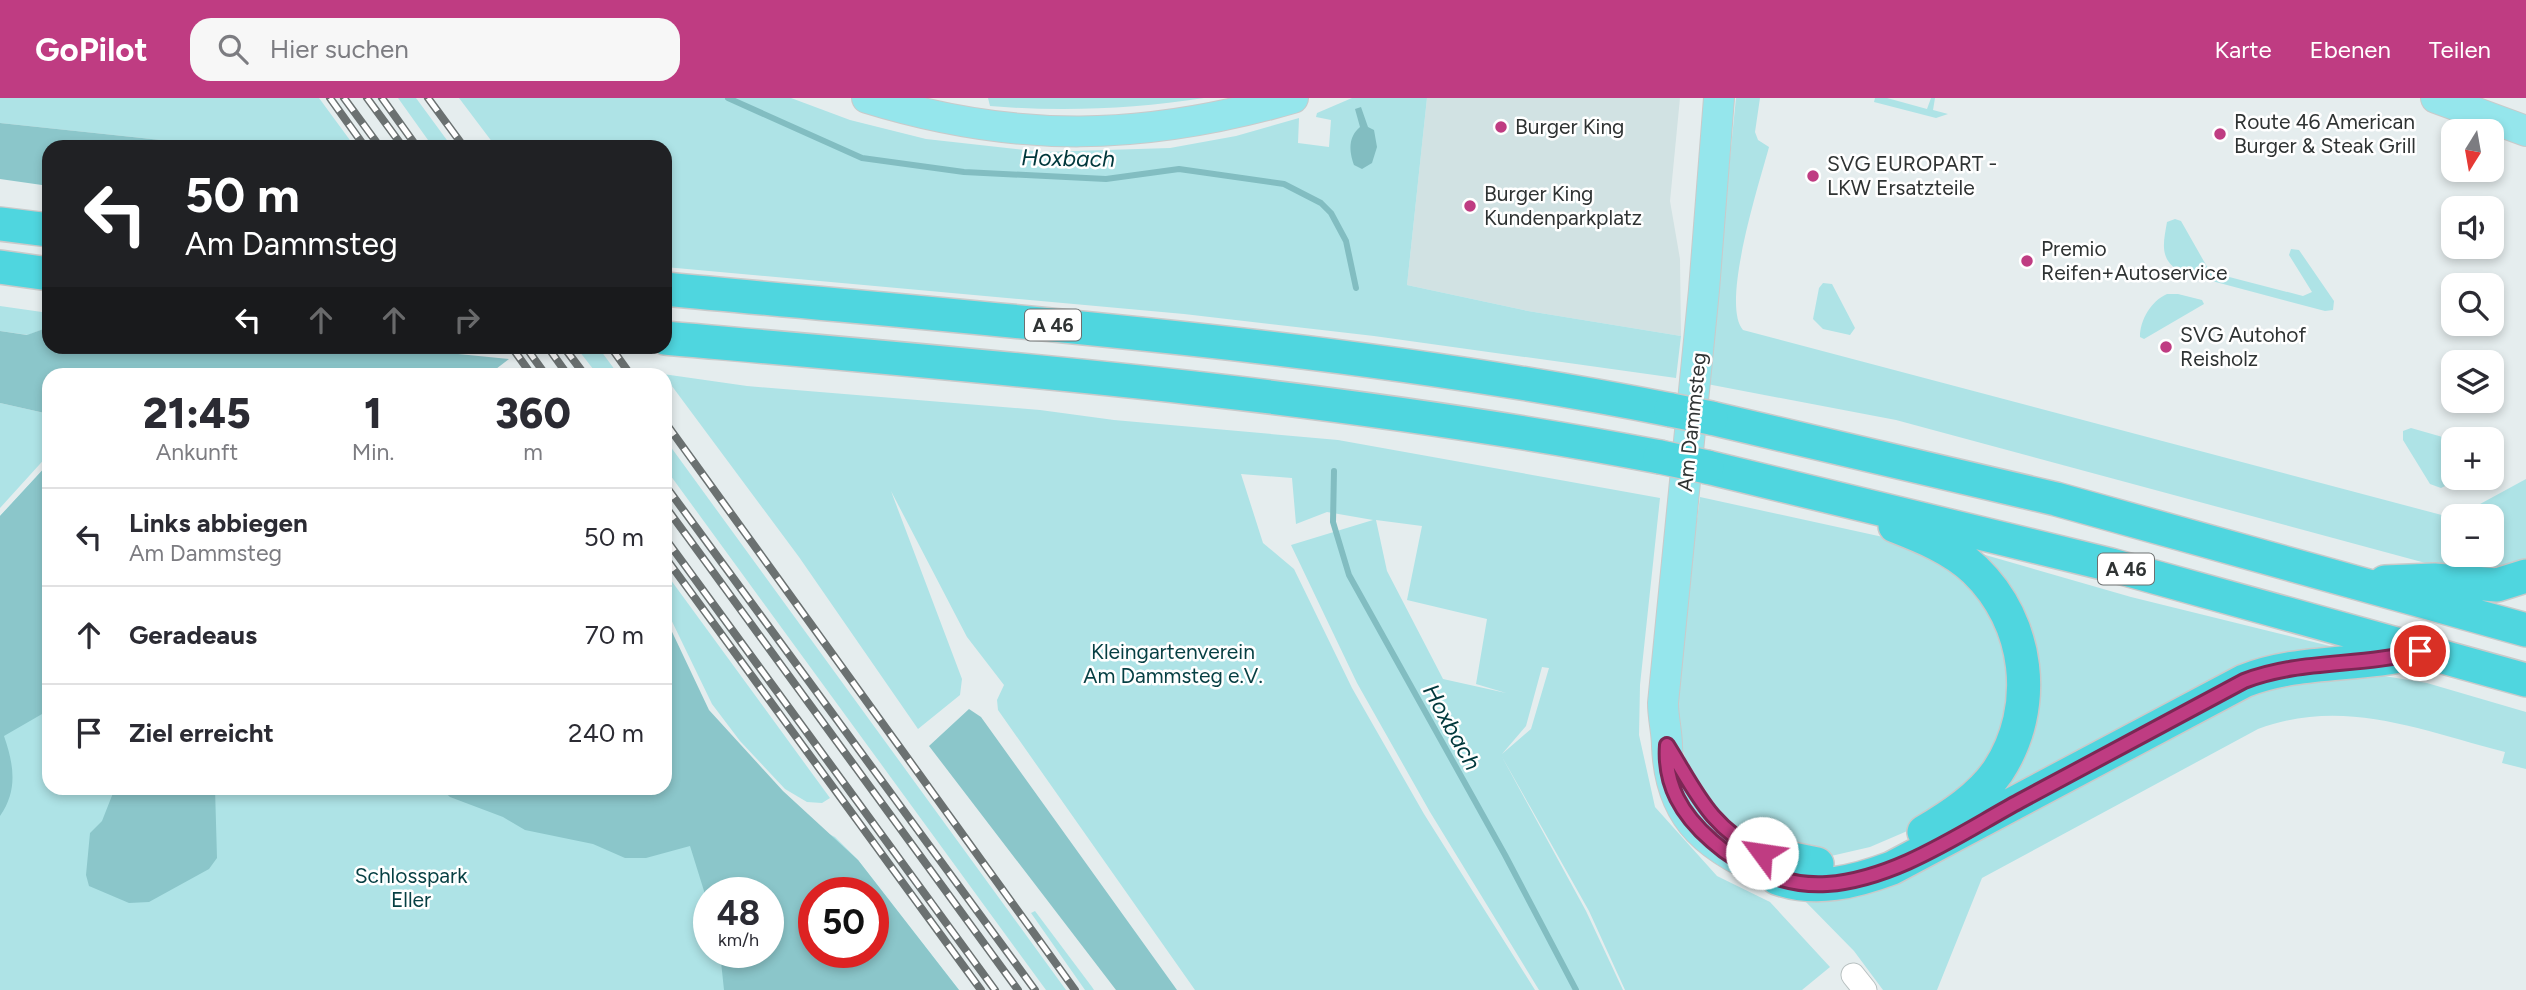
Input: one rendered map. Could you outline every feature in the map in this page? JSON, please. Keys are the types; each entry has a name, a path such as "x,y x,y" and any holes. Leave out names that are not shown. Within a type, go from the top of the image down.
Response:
{"highway":[{"path":"0,224 42,229"},
{"path":"0,267 42,273"},
{"name":"A 46","path":"672,290 1279,348 1546,386 1711,418 2056,499 2526,631"},
{"name":"A 46","path":"672,339 1266,397 1530,432 1830,494 2125,568 2526,680"},
{"path":"1769,865 1795,862 1838,863 1891,849 1950,817 1998,771 2021,713 2025,678 2020,646 2007,611 1986,581 1973,568 1927,538 1886,523 1830,494"},
{"path":"2351,582 2434,580 2497,585 2526,576"},
{"path":"1769,865 1803,885 1862,879 1892,869 2244,681 2265,673 2337,661 2387,660 2420,651"}],"main road":[{"path":"867,98 918,113 1031,132 1136,130 1181,126 1293,98"},
{"name":"Am Dammsteg","path":"1719,98 1703,303 1663,703 1667,745 1713,818 1769,865"},
{"path":"2436,98 2524,131"}],"shaded area":[{"path":"1427,98 1680,98 1670,201 1680,259 1681,336 1528,311 1407,285"},
{"path":"1361,107 1368,127 1374,130 1377,147 1372,163 1362,169 1354,165 1351,149 1353,135 1360,127 1355,109"},
{"path":"0,123 161,140 42,140 42,185 0,179"},
{"path":"42,330 42,354 458,354 509,359 497,368 42,368 42,412 0,403 0,331 27,335"},
{"path":"42,471 42,714 4,736 12,767 12,787 0,816 0,516"},
{"path":"672,632 709,710 783,791 858,860 871,877 798,877 798,968 889,968 889,900 959,990 724,990 722,968 784,968 784,877 700,877 690,846 646,858 625,858 593,844 525,830 503,817 448,795 672,795"},
{"path":"969,709 981,717 1177,990 1116,990 929,746"},
{"path":"112,795 215,795 217,858 209,869 149,902 129,903 89,886 86,875 90,833 102,821"}],"green space":[{"path":"0,98 319,98 350,140 161,140 0,123"},
{"path":"398,98 416,98 447,140 428,140"},
{"path":"459,98 791,98 850,120 926,139 1042,152 1170,148 1236,136 1299,118 1298,143 1329,147 1331,120 1316,117 1317,113 1352,98 1427,98 1407,285 1528,311 1681,336 1676,378 1374,336 1184,314 672,268 672,140 491,140"},
{"path":"988,98 1204,98 1151,105 1071,109 990,106"},
{"path":"1736,98 1760,98 1755,132 1758,140 1769,147 1739,270 1737,316 1743,330 2441,515 2441,567 2501,567 2444,568 1896,420 1707,384"},
{"path":"1875,98 1887,98 1927,109 1931,98 1935,98 1933,110 1948,114 1936,118 1874,102"},
{"path":"2175,219 2181,221 2210,272 2303,296 2312,292 2289,255 2291,249 2299,250 2334,301 2333,310 2325,311 2182,273 2169,263 2164,251 2167,222"},
{"path":"1823,283 1832,284 1855,328 1850,335 1823,329 1813,319 1819,288"},
{"path":"2167,294 2202,300 2204,304 2144,339 2140,337 2148,312 2156,301"},
{"path":"0,306 42,312 42,330 28,335 0,331"},
{"path":"581,354 603,354 614,368 592,368"},
{"name":"Kleingartenverein Am Dammsteg e.V.","path":"672,375 747,386 1040,410 1114,420 1338,440 1660,498 1640,685 1639,735 1655,807 1717,876 1770,902 1830,967 1802,990 1625,990 1589,911 1501,755 1586,911 1623,990 1539,990 1430,812 1357,683 1291,545 1373,520 1327,512 1296,524 1292,478 1241,474 1263,543 1294,569 1352,688 1424,814 1535,990 1195,990 998,710 997,700 1004,685 967,637 891,491 962,679 960,695 918,729 799,557 672,386","holes":["1376,520 1422,526 1407,600 1487,619 1476,684 1506,693 1443,679 1387,571","1542,667 1549,668 1531,729 1502,754 1526,726"]},
{"path":"0,403 42,412 42,462 0,508"},
{"path":"2411,428 2441,437 2441,488 2430,484 2403,440 2403,431"},
{"path":"672,449 1066,990 1046,990 672,478"},
{"name":"Schlosspark Eller","path":"42,471 42,795 672,795 672,694 777,808 835,837 871,877 798,877 798,968 889,968 889,900 959,990 0,990 0,516"},
{"path":"2526,479 2526,561 2504,566 2504,504 2480,504"},
{"path":"1700,497 1883,537 1925,550 1962,572 2006,639 2011,703 1987,766 1941,810 1905,832 1870,847 1831,856 1797,853 1769,846 1735,827 1710,803 1690,773 1680,742 1676,711 1687,593"},
{"path":"1975,552 2131,597 2330,646 2332,655 1939,830 2028,716"},
{"path":"672,582 830,798 822,803 807,802 785,789 740,741 712,704 672,621"},
{"path":"2372,674 2427,683 2526,712 2526,769 2502,763 2505,752 2381,720 2321,716 2290,720 2258,729 1982,878 1937,990 1883,990 1854,951 1800,896 2271,682"},
{"path":"1035,911 1094,990 1085,990 1031,913"}],"waterway":[{"name":"Hoxbach","path":"728,98 862,158 964,172 1106,179 1179,169 1284,184 1321,203 1331,213 1346,241 1356,288"},
{"name":"Hoxbach","path":"1334,471 1333,522 1349,575 1505,855 1576,990"}],"railway":[{"path":"330,98 360,140"},
{"path":"344,98 375,140"},
{"path":"367,98 398,140"},
{"path":"382,98 412,140"},
{"path":"428,98 459,140"},
{"path":"517,354 527,368"},
{"path":"531,354 541,368"},
{"path":"553,354 563,368"},
{"path":"569,354 580,368"},
{"path":"616,354 626,368"},
{"path":"672,432 1075,990"},
{"path":"672,495 1035,990"},
{"path":"672,516 1018,990"},
{"path":"672,548 995,990"},
{"path":"672,567 981,990"}],"place":[{"name":"Burger King","path":"1501,127"},
{"name":"Route 46 American Burger & Steak Grill","path":"2220,134"},
{"name":"SVG EUROPART - LKW Ersatzteile","path":"1813,176"},
{"name":"Burger King Kundenparkplatz","path":"1470,206"},
{"name":"Premio Reifen+Autoservice","path":"2027,261"},
{"name":"SVG Autohof Reisholz","path":"2166,347"}],"route":[{"path":"1762,853 1747,846 1713,818 1685,779 1678,761 1667,745 1666,761 1678,803 1689,819 1722,851 1787,882 1803,885 1828,884 1862,879 1892,869 2244,681 2265,673 2300,667 2337,661 2387,660 2420,651"}]}
